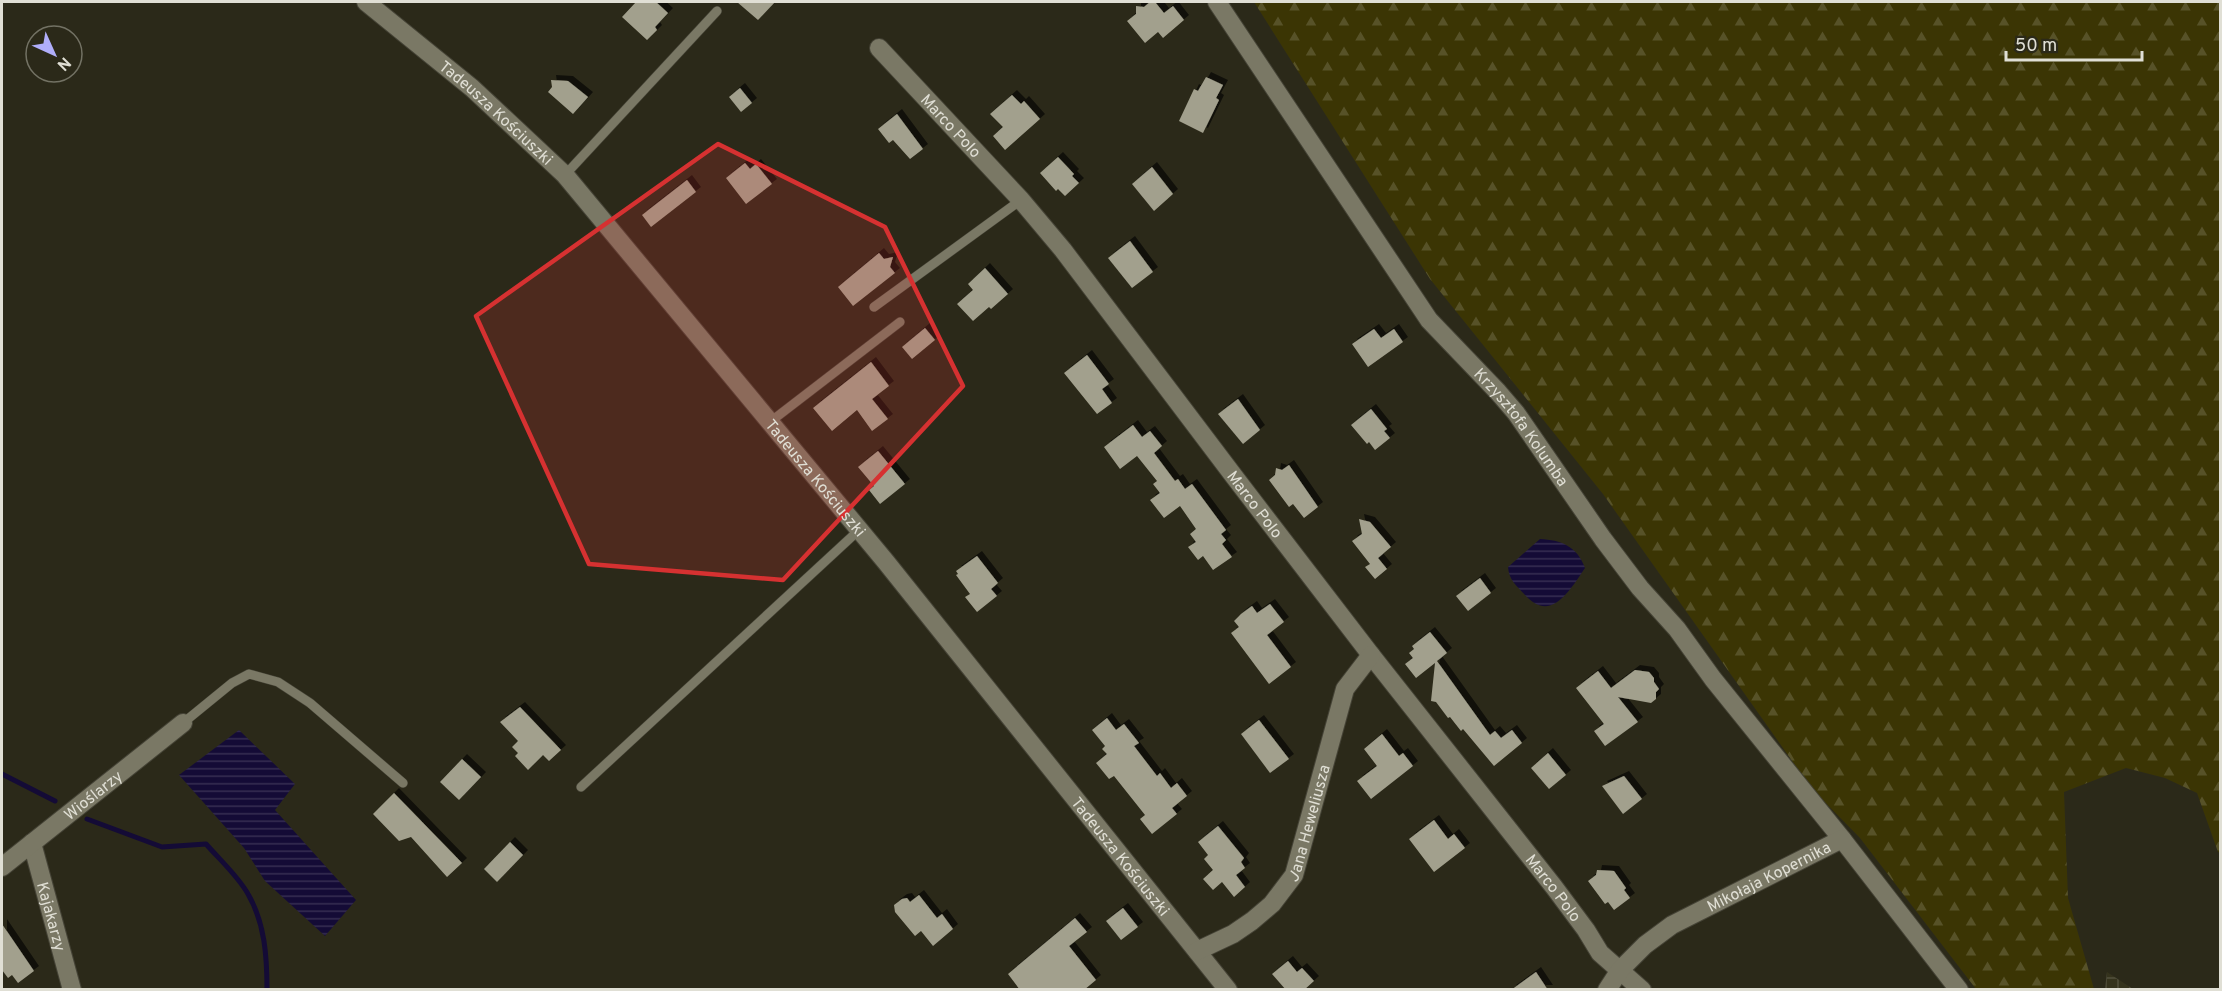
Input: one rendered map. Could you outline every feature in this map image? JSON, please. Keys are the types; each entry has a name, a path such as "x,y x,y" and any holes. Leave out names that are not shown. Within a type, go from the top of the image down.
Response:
{"street":[{"name":"Tadeusza Kościuszki","path":"366,2 472,88 565,175 859,530 1228,990"},
{"name":"Krzysztofa Kolumba","path":"1217,2 1429,320 1516,413 1603,539 1640,588 1677,629 1713,679 1842,839"},
{"name":"Marco Polo","path":"879,48 1021,200 1063,250 1371,655 1554,886 1600,953 1642,990"},
{"name":"Jana Heweliusza","path":"1197,951 1233,934 1252,921 1272,904 1294,875 1345,689 1371,655"},
{"name":"Wioślarzy","path":"2,867 183,723"},
{"name":"Mikołaja Kopernika","path":"1607,990 1620,970 1645,945 1672,925 1842,839 1959,990"},
{"name":"Kajakarzy","path":"32,843 72,990"}],"lane":[{"path":"565,175 717,11"},
{"path":"874,308 1021,200"},
{"path":"770,422 900,322"},
{"path":"581,787 859,530"},
{"path":"183,723 232,682 249,674 278,682 310,703 403,783"}],"highlighted area":[{"path":"718,144 885,227 963,386 783,580 589,564 476,316"}],"shaded area":[{"path":"1540,539 1555,541 1573,549 1585,568 1559,601 1543,606 1534,603 1516,585 1511,579 1508,567"},
{"path":"239,730 295,784 275,810 356,900 325,936 265,881 244,848 179,775"},
{"path":"2107,972 2133,989 2105,989"}],"green space":[{"path":"1254,2 2220,2 2220,853 2197,793 2165,778 2126,768 2064,792 2068,898 2094,989 1976,989 1860,838 1812,789 1603,494 1430,279"}],"building":[{"path":"636,2 656,2 668,13 647,40 622,17"},
{"path":"737,2 775,2 758,20"},
{"path":"1150,2 1155,2 1164,13 1173,6 1184,20 1163,38 1158,32 1145,43 1127,21 1136,14 1136,6 1144,7"},
{"path":"1206,77 1223,85 1216,98 1219,100 1203,133 1179,121 1194,89 1198,91"},
{"path":"551,80 568,81 588,97 573,114 548,92 552,87"},
{"path":"740,88 752,103 741,112 729,97"},
{"path":"1012,95 1021,104 1024,101 1040,119 1005,150 993,136 1003,127 990,114"},
{"path":"897,114 923,149 910,159 893,140 889,143 878,129"},
{"path":"1058,157 1079,183 1065,196 1058,189 1056,191 1040,173"},
{"path":"745,163 750,169 756,164 772,184 746,204 726,178"},
{"path":"1152,167 1173,194 1154,211 1132,184"},
{"path":"687,180 696,192 651,227 642,215"},
{"path":"1130,241 1153,272 1132,288 1108,258"},
{"path":"879,253 884,259 893,257 890,267 895,273 853,306 838,287"},
{"path":"985,268 1008,294 973,321 957,304 973,290 968,284"},
{"path":"925,328 935,340 912,359 902,347"},
{"path":"1374,329 1381,338 1394,329 1403,342 1368,367 1352,344"},
{"path":"1087,355 1109,384 1102,389 1112,403 1097,414 1064,373"},
{"path":"871,362 889,386 872,399 888,419 872,431 857,410 832,431 813,408"},
{"path":"1238,399 1260,430 1243,444 1218,414"},
{"path":"1371,409 1387,429 1384,431 1390,438 1375,450 1351,425"},
{"path":"1133,425 1142,437 1150,431 1162,446 1154,453 1175,481 1178,479 1185,489 1192,484 1226,530 1221,534 1226,540 1222,544 1232,557 1213,570 1203,556 1198,560 1188,547 1196,542 1190,534 1196,529 1180,506 1164,518 1150,500 1160,493 1153,484 1157,481 1137,456 1120,469 1104,447"},
{"path":"878,451 905,484 880,504 869,490 874,486 858,467"},
{"path":"1289,465 1318,507 1304,518 1293,504 1289,507 1269,480 1275,475 1276,468 1282,470"},
{"path":"1359,519 1370,522 1391,547 1378,558 1387,569 1375,579 1365,567 1370,564 1352,541 1362,534"},
{"path":"977,556 998,583 991,589 997,596 977,612 965,597 970,594 956,575 958,574 956,571"},
{"path":"1480,578 1491,593 1468,611 1456,596"},
{"path":"1270,604 1284,622 1267,635 1291,667 1269,684 1231,633 1239,627 1234,621 1241,614 1252,606 1257,613"},
{"path":"1430,632 1447,653 1437,661 1490,735 1495,731 1501,738 1512,730 1522,743 1494,766 1463,729 1461,731 1436,702 1431,701 1435,663 1416,678 1405,664 1413,658 1409,653 1414,649 1412,646"},
{"path":"1635,670 1649,672 1654,678 1659,689 1656,692 1656,699 1651,703 1618,697 1638,722 1605,746 1594,731 1604,724 1576,688 1598,671 1611,688"},
{"path":"520,707 561,750 549,761 543,755 528,770 515,756 518,753 512,747 518,741 500,722"},
{"path":"1107,718 1116,730 1124,724 1139,743 1134,746 1157,776 1160,773 1171,788 1177,783 1187,796 1172,808 1177,814 1152,834 1140,819 1145,815 1114,776 1109,779 1096,763 1107,754 1102,749 1105,746 1092,730"},
{"path":"1259,720 1289,759 1270,773 1241,734"},
{"path":"1382,734 1399,756 1403,753 1413,766 1371,799 1357,781 1377,766 1364,749"},
{"path":"1548,753 1566,775 1549,789 1531,768"},
{"path":"462,759 481,777 459,800 440,782"},
{"path":"1624,776 1642,799 1623,814 1602,786"},
{"path":"394,793 462,863 447,877 411,837 399,841 373,814"},
{"path":"1434,820 1448,839 1454,834 1465,848 1434,872 1409,839"},
{"path":"1218,826 1244,858 1241,862 1245,868 1236,875 1245,887 1234,897 1222,882 1213,890 1203,879 1213,870 1204,859 1208,855 1198,842"},
{"path":"510,842 523,855 497,882 484,869"},
{"path":"1597,870 1614,871 1626,888 1624,890 1630,898 1614,910 1608,902 1605,904 1588,881 1596,875"},
{"path":"919,895 937,918 942,914 953,929 933,946 921,931 915,936 895,912 894,905 902,899 907,898 910,902"},
{"path":"1123,908 1138,927 1121,940 1106,921"},
{"path":"1075,918 1087,932 1069,946 1096,980 1084,990 1020,990 1008,974"},
{"path":"2,924 34,971 18,983 12,975 8,978 2,970"},
{"path":"1288,961 1297,972 1302,968 1314,981 1304,990 1286,990 1272,974"},
{"path":"1536,972 1548,990 1511,990"}],"waterway":[{"path":"2,774 55,801"},
{"path":"87,819 162,847 206,844 239,881 254,905 264,940 267,990"}]}
